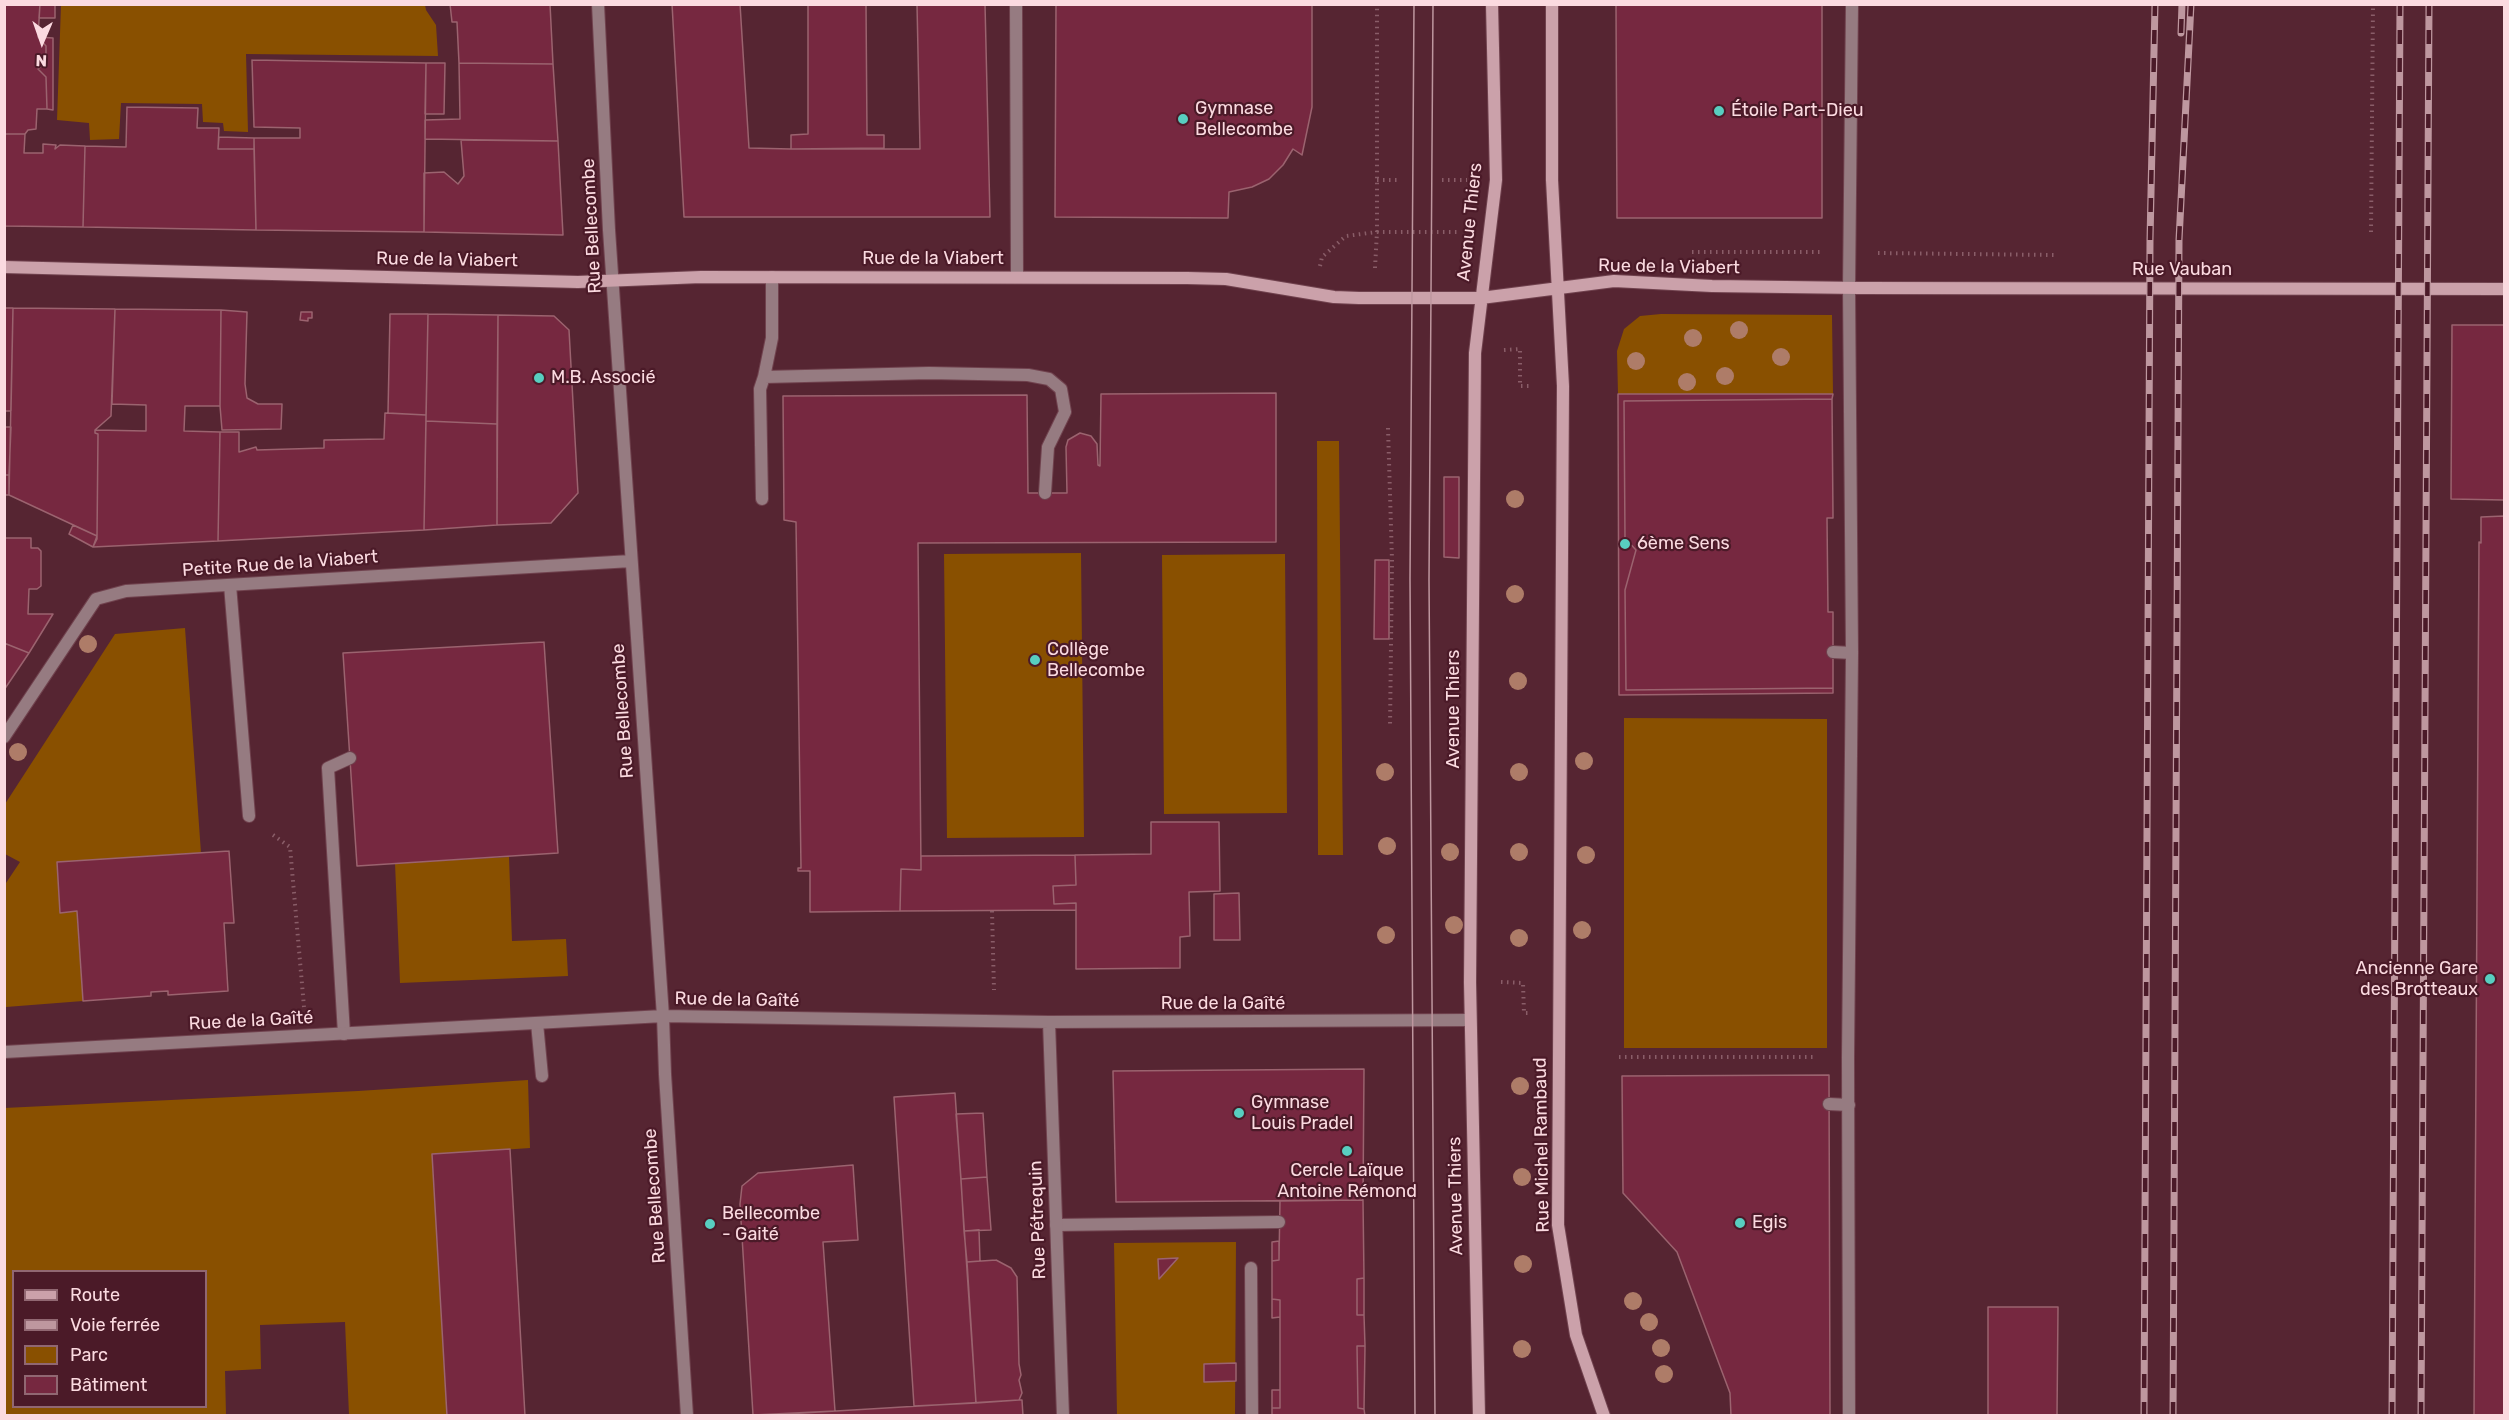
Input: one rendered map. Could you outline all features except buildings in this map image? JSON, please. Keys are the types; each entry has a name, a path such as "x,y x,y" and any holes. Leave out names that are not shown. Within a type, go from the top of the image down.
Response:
{"main road":[{"name":"Avenue Thiers","path":"1479,1416 1470,1020 1475,353 1496,180 1492,4"},
{"path":"1552,4 1552,180 1559,286"},
{"name":"Rue de la Viabert","path":"4,267 578,282 613,279 772,277 1226,279 1314,294 1359,297 1481,298 1559,286 1614,281 1712,286 1854,288"},
{"name":"Rue Michel Rambaud","path":"1559,286 1563,398 1558,1225 1576,1335 1604,1416"},
{"name":"Rue Vauban","path":"1854,288 2505,289"}],"street":[{"name":"Rue Bellecombe","path":"598,4 613,279 663,1016 687,1416"},
{"path":"1016,4 1017,277"},
{"path":"1849,1416 1848,1057 1854,288 1850,253 1852,4"},
{"path":"762,499 760,389 772,338 772,277"},
{"path":"764,377 929,373 1028,375 1049,379 1061,389 1065,412 1048,447 1045,493"},
{"name":"Petite Rue de la Viabert","path":"4,736 96,599 126,591 631,561"},
{"path":"230,585 249,816"},
{"path":"1833,652 1852,653"},
{"path":"344,1034 328,768 350,758"},
{"name":"Rue de la Gaîté","path":"4,1052 663,1016 1048,1022 1470,1020"},
{"name":"Rue Pétrequin","path":"1048,1022 1063,1416"},
{"path":"537,1023 542,1076"},
{"path":"1829,1104 1849,1105"},
{"path":"1056,1225 1279,1222"},
{"path":"1251,1268 1252,1416"}],"path":[{"path":"1377,4 1377,232"},
{"path":"2371,232 2373,4"},
{"path":"1377,180 1398,180"},
{"path":"1442,180 1468,180"},
{"path":"1314,294 1322,257 1346,236 1377,232 1468,232 1489,235"},
{"path":"1687,252 1850,253"},
{"path":"1500,350 1520,349 1520,386 1539,386"},
{"path":"1388,428 1392,561 1390,728"},
{"path":"249,816 290,847 306,1036"},
{"path":"992,910 995,1021"},
{"path":"1501,982 1523,983 1524,1013 1533,1013"},
{"path":"1619,1057 1848,1057"}],"green space":[{"path":"61,5 425,5 436,25 438,56 246,54 248,132 224,131 223,123 203,122 202,104 121,103 119,139 90,140 89,123 57,120"},
{"path":"1661,314 1832,315 1833,394 1618,394 1617,351 1624,329 1640,316"},
{"path":"1317,441 1339,441 1343,855 1318,855"},
{"path":"1081,553 1084,837 947,838 944,554"},
{"path":"1285,554 1287,813 1164,814 1162,555"},
{"path":"185,628 201,853 61,913 77,911 83,1001 6,1007 4,886 20,862 5,854 5,804 115,634"},
{"path":"1624,718 1827,719 1827,1048 1624,1048"},
{"path":"509,857 512,941 566,939 568,976 400,983 395,863"},
{"path":"528,1080 530,1148 501,1150 447,1415 349,1415 345,1322 260,1325 261,1369 225,1371 226,1415 5,1415 4,1108 358,1091"},
{"path":"1236,1242 1235,1415 1117,1415 1114,1243"}],"tram line":[{"path":"1414,4 1410,578 1415,1416"},
{"path":"1433,4 1429,579 1435,1416"}],"railway":[{"path":"2144,1416 2150,240 2155,4"},
{"path":"2181,33 2182,4"},
{"path":"2173,1416 2179,240 2191,4"},
{"path":"2392,1416 2400,4"},
{"path":"2421,1416 2429,4"}],"place":[{"name":"Étoile Part-Dieu","path":"1719,111"},
{"name":"Gymnase Bellecombe","path":"1183,119"},
{"name":"M.B. Associé","path":"539,378"},
{"name":"6ème Sens","path":"1625,544"},
{"name":"Collège Bellecombe","path":"1035,660"},
{"name":"Ancienne Gare des Brotteaux","path":"2490,979"},
{"name":"Gymnase Louis Pradel","path":"1239,1113"},
{"name":"Cercle Laïque Antoine Rémond","path":"1347,1151"},
{"name":"Egis","path":"1740,1223"},
{"name":"Bellecombe - Gaité","path":"710,1224"}]}
